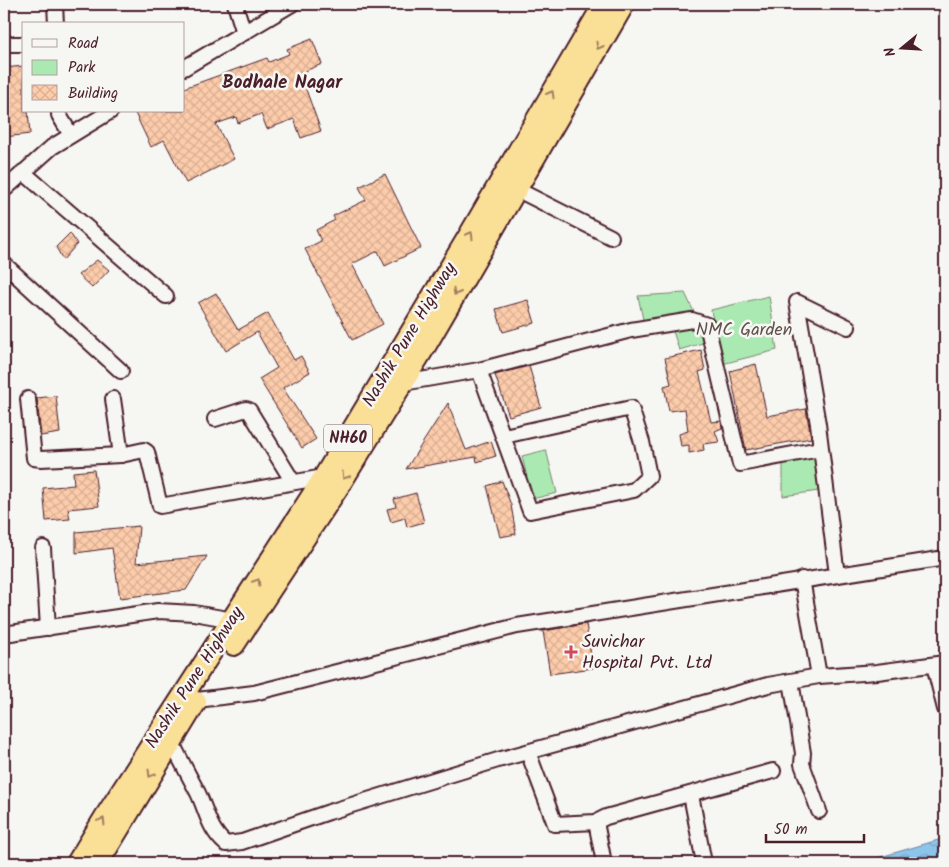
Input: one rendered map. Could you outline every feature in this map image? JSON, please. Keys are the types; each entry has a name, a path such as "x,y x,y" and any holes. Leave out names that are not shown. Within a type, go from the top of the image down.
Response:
{"highway":[{"name":"Nashik Pune Highway","path":"98,863 165,738 233,620 324,477 468,239 604,4"},
{"name":"Nashik Pune Highway","path":"77,863 165,738 197,700 339,486 403,383 624,4"}],"street":[{"path":"55,4 56,22"},
{"path":"235,4 244,33"},
{"path":"185,67 292,4"},
{"path":"4,44 22,44"},
{"path":"59,112 70,135"},
{"path":"4,190 52,147 109,112"},
{"path":"23,172 166,296"},
{"path":"516,188 611,236"},
{"path":"4,264 121,371"},
{"path":"837,575 797,302 848,327"},
{"path":"403,383 479,370 631,330 692,320 706,325 740,464 820,449"},
{"path":"479,370 530,511 634,490 649,476 642,442 631,408 504,436"},
{"path":"28,399 33,455 36,459 121,455 141,449 147,452 160,506 324,477"},
{"path":"113,399 121,455"},
{"path":"215,419 246,409 249,410 293,482"},
{"path":"43,548 48,628"},
{"path":"197,700 254,693 517,626 802,579 945,558"},
{"path":"802,579 819,676"},
{"path":"4,634 158,611 233,620"},
{"path":"165,738 199,796 211,827 226,844 242,842 329,812 528,752 768,685 819,676 877,672 940,664 945,710"},
{"path":"791,681 803,753 802,764 819,811"},
{"path":"528,752 555,824 596,822 606,817 773,772"},
{"path":"691,795 704,863"},
{"path":"596,822 604,863"}],"green space":[{"path":"685,293 694,312 644,324 638,296"},
{"name":"NMC Garden","path":"769,296 777,350 722,364 711,310"},
{"path":"690,324 702,330 706,342 679,350 672,328"},
{"path":"546,450 557,493 532,499 522,456"},
{"path":"815,455 819,491 783,496 783,462"}],"water":[{"path":"945,838 945,863 860,863"}],"building":[{"path":"312,39 322,64 300,73 321,131 301,138 294,119 267,129 261,114 238,123 236,117 216,124 234,159 186,183 164,140 151,147 134,112 185,112 185,88 267,58 269,62 289,54 287,49"},
{"path":"22,66 22,112 28,112 30,134 4,137 4,68"},
{"path":"385,174 421,248 385,266 378,251 352,264 383,324 352,340 305,249 321,241 316,230 335,220 333,216 366,200 359,187"},
{"path":"70,233 77,244 63,260 56,247"},
{"path":"97,260 109,270 92,288 78,275"},
{"path":"216,293 238,330 268,313 294,360 301,356 310,372 283,388 316,439 302,448 259,379 277,368 257,332 226,351 198,303"},
{"path":"528,300 535,323 503,332 496,309"},
{"path":"701,350 705,370 699,372 711,422 721,421 722,428 715,431 719,442 703,444 704,450 689,453 689,445 681,446 679,434 688,431 685,409 669,411 664,386 671,384 665,358"},
{"path":"756,364 767,416 806,409 811,438 746,450 730,371"},
{"path":"529,366 541,407 509,416 495,375"},
{"path":"56,396 60,433 41,436 37,398"},
{"path":"448,403 466,450 491,441 496,456 477,462 476,457 406,469"},
{"path":"94,470 99,506 68,509 70,519 46,521 43,488 74,485 73,472"},
{"path":"502,481 511,505 516,534 500,537 487,486"},
{"path":"416,493 424,522 407,527 405,518 391,522 387,509 396,507 394,499"},
{"path":"139,526 136,563 207,556 186,590 120,598 112,548 76,553 76,532"},
{"path":"586,624 593,668 550,674 543,631"}],"place":[{"name":"Suvichar Hospital Pvt. Ltd","path":"571,652"}],"district":[{"name":"Bodhale Nagar","path":"282,83"}]}
